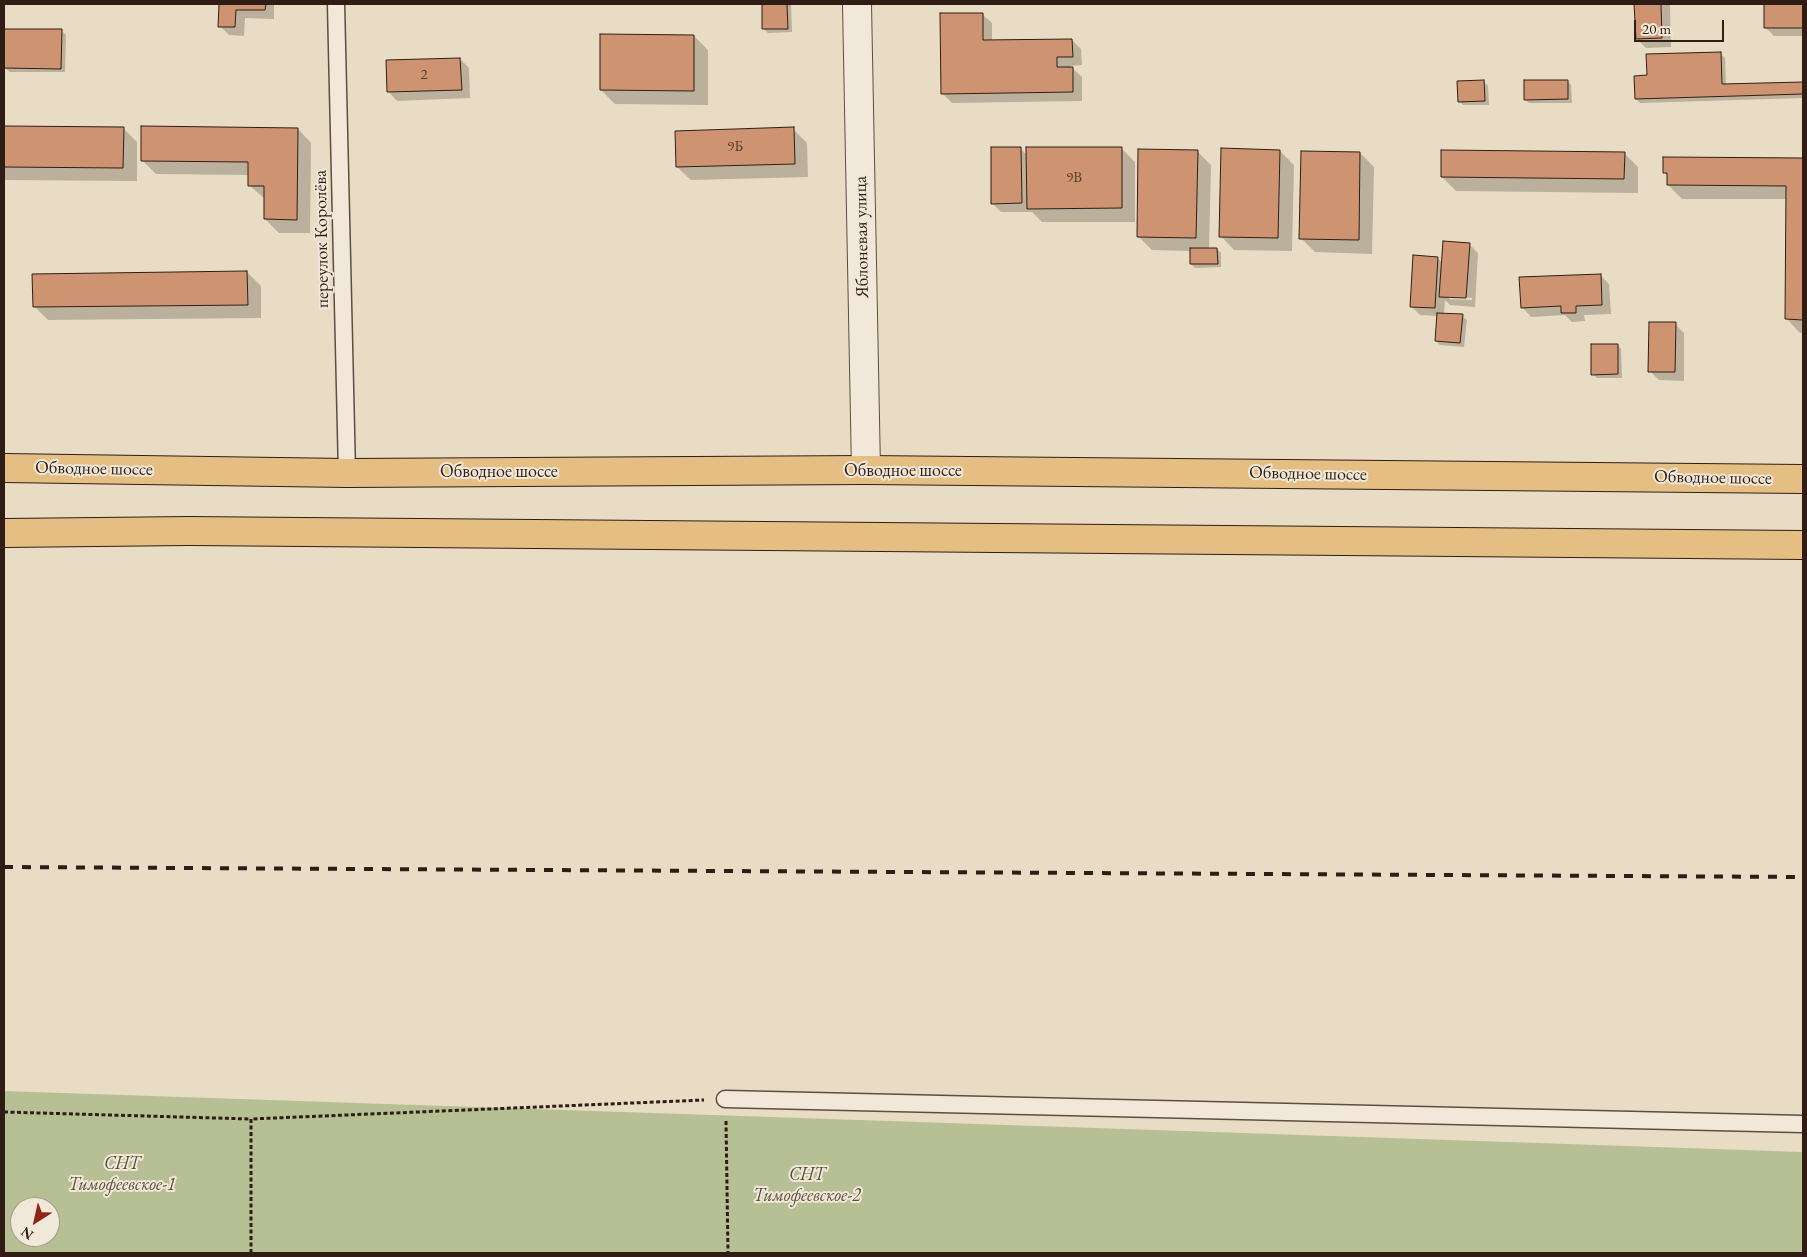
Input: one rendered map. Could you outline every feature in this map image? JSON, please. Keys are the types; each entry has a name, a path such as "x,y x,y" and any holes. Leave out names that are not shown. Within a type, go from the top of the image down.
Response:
{"main road":[{"name":"Обводное шоссе","path":"4,468 347,473 866,470 1803,479"},
{"path":"4,533 190,531 1803,545"}],"street":[{"name":"Яблоневая улица","path":"858,4 866,470"}],"lane":[{"name":"переулок Королёва","path":"336,4 347,473"},
{"path":"725,1099 1803,1124"}],"path":[{"path":"4,1112 251,1118 725,1099 728,1253"},
{"path":"251,1118 251,1253"}],"green space":[{"path":"4,1091 1803,1152 1803,1253 4,1253"}],"building":[{"path":"219,4 266,4 265,10 236,10 235,27 218,27"},
{"path":"762,4 787,4 788,29 762,29"},
{"path":"1634,4 1661,4 1662,38 1636,39"},
{"path":"1764,4 1803,4 1803,28 1764,28"},
{"path":"940,13 983,13 983,40 1072,39 1073,57 1057,57 1057,67 1073,67 1073,92 941,94"},
{"path":"4,29 62,29 61,69 4,68"},
{"path":"600,34 694,35 694,91 600,90"},
{"path":"1721,52 1722,84 1803,82 1803,94 1635,99 1634,76 1647,75 1646,54"},
{"path":"460,58 462,90 387,92 386,60"},
{"path":"1484,80 1485,101 1458,102 1457,81"},
{"path":"1524,80 1568,80 1568,99 1524,100"},
{"path":"4,126 124,127 123,168 4,167"},
{"path":"141,126 298,128 297,220 264,219 264,186 248,186 248,162 141,161"},
{"path":"794,127 795,164 676,167 675,131"},
{"path":"991,147 1021,147 1022,203 991,204"},
{"path":"1026,147 1122,147 1122,208 1027,209"},
{"path":"1221,148 1280,150 1278,238 1219,237"},
{"path":"1138,149 1198,150 1196,238 1137,237"},
{"path":"1441,150 1625,152 1624,179 1441,177"},
{"path":"1301,151 1360,152 1359,240 1299,239"},
{"path":"1663,157 1803,158 1803,320 1785,319 1786,186 1667,185 1667,173 1663,173"},
{"path":"1443,241 1470,243 1466,298 1439,297"},
{"path":"1190,248 1217,248 1218,264 1190,264"},
{"path":"1413,255 1438,257 1435,308 1410,307"},
{"path":"247,271 248,305 33,307 32,274"},
{"path":"1601,274 1602,305 1576,306 1576,313 1561,313 1561,306 1521,308 1519,277"},
{"path":"1437,313 1463,314 1460,343 1435,341"},
{"path":"1649,322 1676,322 1675,372 1648,372"},
{"path":"1591,344 1618,344 1618,374 1591,375"}],"railway":[{"path":"4,867 1803,877"}],"park label":[{"name":"СНТ Тимофеевское-1","path":"122,1174"},
{"name":"СНТ Тимофеевское-2","path":"807,1185"}]}
